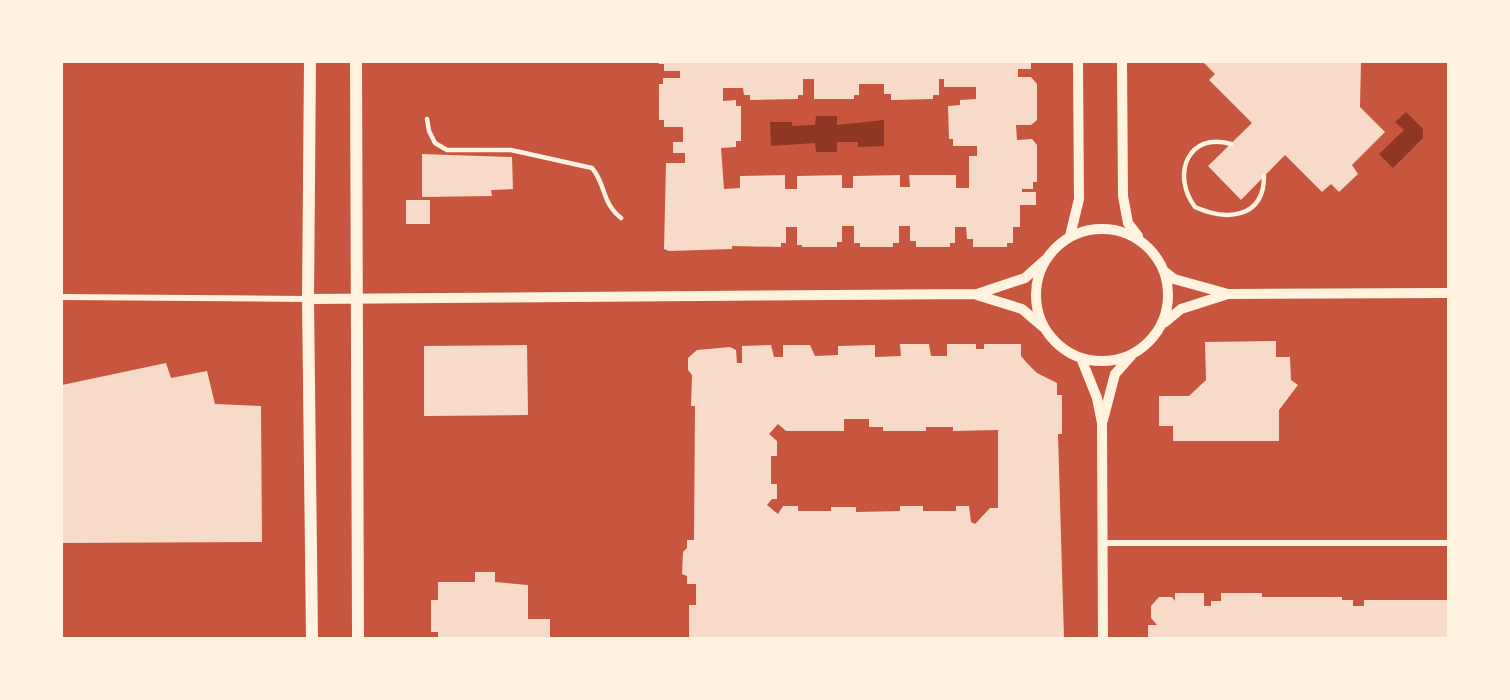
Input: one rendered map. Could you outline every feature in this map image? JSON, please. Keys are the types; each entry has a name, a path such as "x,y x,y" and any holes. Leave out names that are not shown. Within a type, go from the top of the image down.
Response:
{"main road":[{"path":"310,62 308,298 312,639"},
{"path":"356,62 358,639"}],"street":[{"path":"1070,237 1079,199 1078,62"},
{"path":"1122,62 1123,195 1128,223 1156,254 1165,272 1168,298 1162,325"},
{"path":"62,297 357,298 977,294 1025,278 1056,247 1070,237 1099,228 1121,231 1142,241"},
{"path":"1044,328 1036,305 1036,282 1045,260"},
{"path":"1165,272 1174,279 1228,294 1449,293"},
{"path":"977,294 1022,309 1044,328 1053,341 1081,358 1106,361 1131,355"},
{"path":"1102,423 1115,374 1131,355 1149,343 1162,325 1181,309 1228,294"},
{"path":"1081,358 1097,398 1102,423 1103,639"},
{"path":"1102,543 1449,543"}],"lane":[{"path":"427,119 429,131 435,143 447,150 511,150 592,168 600,182 607,204 621,218"},
{"path":"1231,144 1223,142 1202,146 1193,151 1186,161 1183,185 1195,207 1222,216 1246,211 1262,195 1264,176"}],"shaded area":[{"path":"1406,112 1423,129 1423,138 1393,168 1379,154 1404,130 1395,122"},
{"path":"816,116 837,116 837,125 884,120 884,146 858,147 858,142 837,142 837,152 816,152 815,143 771,146 770,122 792,122 792,126 815,125"}],"building":[{"path":"659,62 1031,62 1031,69 1018,69 1018,77 1031,77 1037,84 1037,120 1031,125 1016,125 1017,140 1032,139 1037,145 1037,182 1033,182 1033,189 1022,189 1022,192 1036,192 1036,205 1020,205 1020,227 1013,227 1013,243 1007,243 1007,247 973,247 973,239 967,239 966,227 955,227 955,243 950,243 950,247 916,247 916,241 910,241 910,226 899,226 899,243 893,243 893,247 860,247 860,243 854,243 854,226 842,226 842,242 837,242 837,247 802,247 802,245 797,245 797,227 786,227 786,243 781,243 781,247 732,246 732,249 669,251 664,249 666,163 685,163 685,153 673,153 673,142 683,142 683,127 664,127 664,120 659,120 659,84 663,84 663,78 680,78 680,71 664,71 664,64 659,64","holes":["803,79 814,79 814,99 854,99 854,95 859,95 859,84 884,84 884,94 891,94 891,100 933,99 933,95 939,95 939,79 944,79 944,87 976,87 976,99 960,100 960,105 948,106 949,139 953,139 953,146 977,146 977,156 969,156 969,188 956,188 956,175 909,175 910,187 900,187 900,175 853,176 853,188 842,188 842,175 797,176 797,189 785,189 785,175 740,176 740,188 724,189 721,148 736,147 736,141 741,141 741,106 736,106 736,100 723,101 723,88 743,88 744,95 750,95 750,100 798,99 798,95 803,95"]},
{"path":"1203,62 1361,62 1360,107 1385,132 1352,165 1358,174 1339,192 1331,184 1322,192 1285,155 1241,200 1208,166 1252,123 1209,80 1215,74"},
{"path":"422,154 512,157 513,189 491,190 492,196 422,197"},
{"path":"406,200 430,200 430,224 406,224"},
{"path":"1276,341 1276,357 1290,357 1291,380 1298,385 1279,410 1279,441 1173,441 1173,426 1159,426 1159,396 1189,396 1206,380 1205,342"},
{"path":"900,344 929,344 931,356 947,356 947,344 976,344 976,349 984,349 984,344 1021,344 1021,356 1026,362 1037,373 1057,383 1057,395 1062,395 1062,434 1058,434 1064,638 689,638 689,605 696,605 696,584 687,584 687,576 682,574 683,552 687,548 687,540 694,540 695,406 691,406 692,375 688,370 688,358 697,350 730,347 736,350 737,363 742,363 742,346 771,345 774,357 783,357 783,345 810,345 815,356 838,355 838,346 875,345 875,357 901,356","holes":["844,419 869,419 869,427 883,427 883,431 926,431 926,427 953,427 953,431 998,430 998,508 990,508 975,524 971,522 969,506 956,506 956,511 923,511 923,506 900,506 900,511 856,512 856,507 831,507 831,511 798,511 798,506 783,506 778,514 767,505 772,499 777,499 777,484 771,484 771,456 777,456 777,441 769,434 778,424 786,431 844,431"]},
{"path":"527,345 528,415 424,416 424,346"},
{"path":"166,363 171,378 207,371 215,404 261,406 262,542 62,543 62,385"},
{"path":"475,572 495,572 495,582 528,585 528,619 550,619 550,638 438,638 438,632 431,632 431,600 438,600 438,582 475,582"},
{"path":"1175,593 1204,593 1204,606 1211,606 1211,601 1221,601 1221,593 1262,593 1262,597 1342,597 1342,600 1353,600 1353,606 1364,606 1364,600 1448,600 1448,638 1148,638 1148,625 1157,625 1151,618 1151,606 1159,597 1172,597 1175,601"}]}
